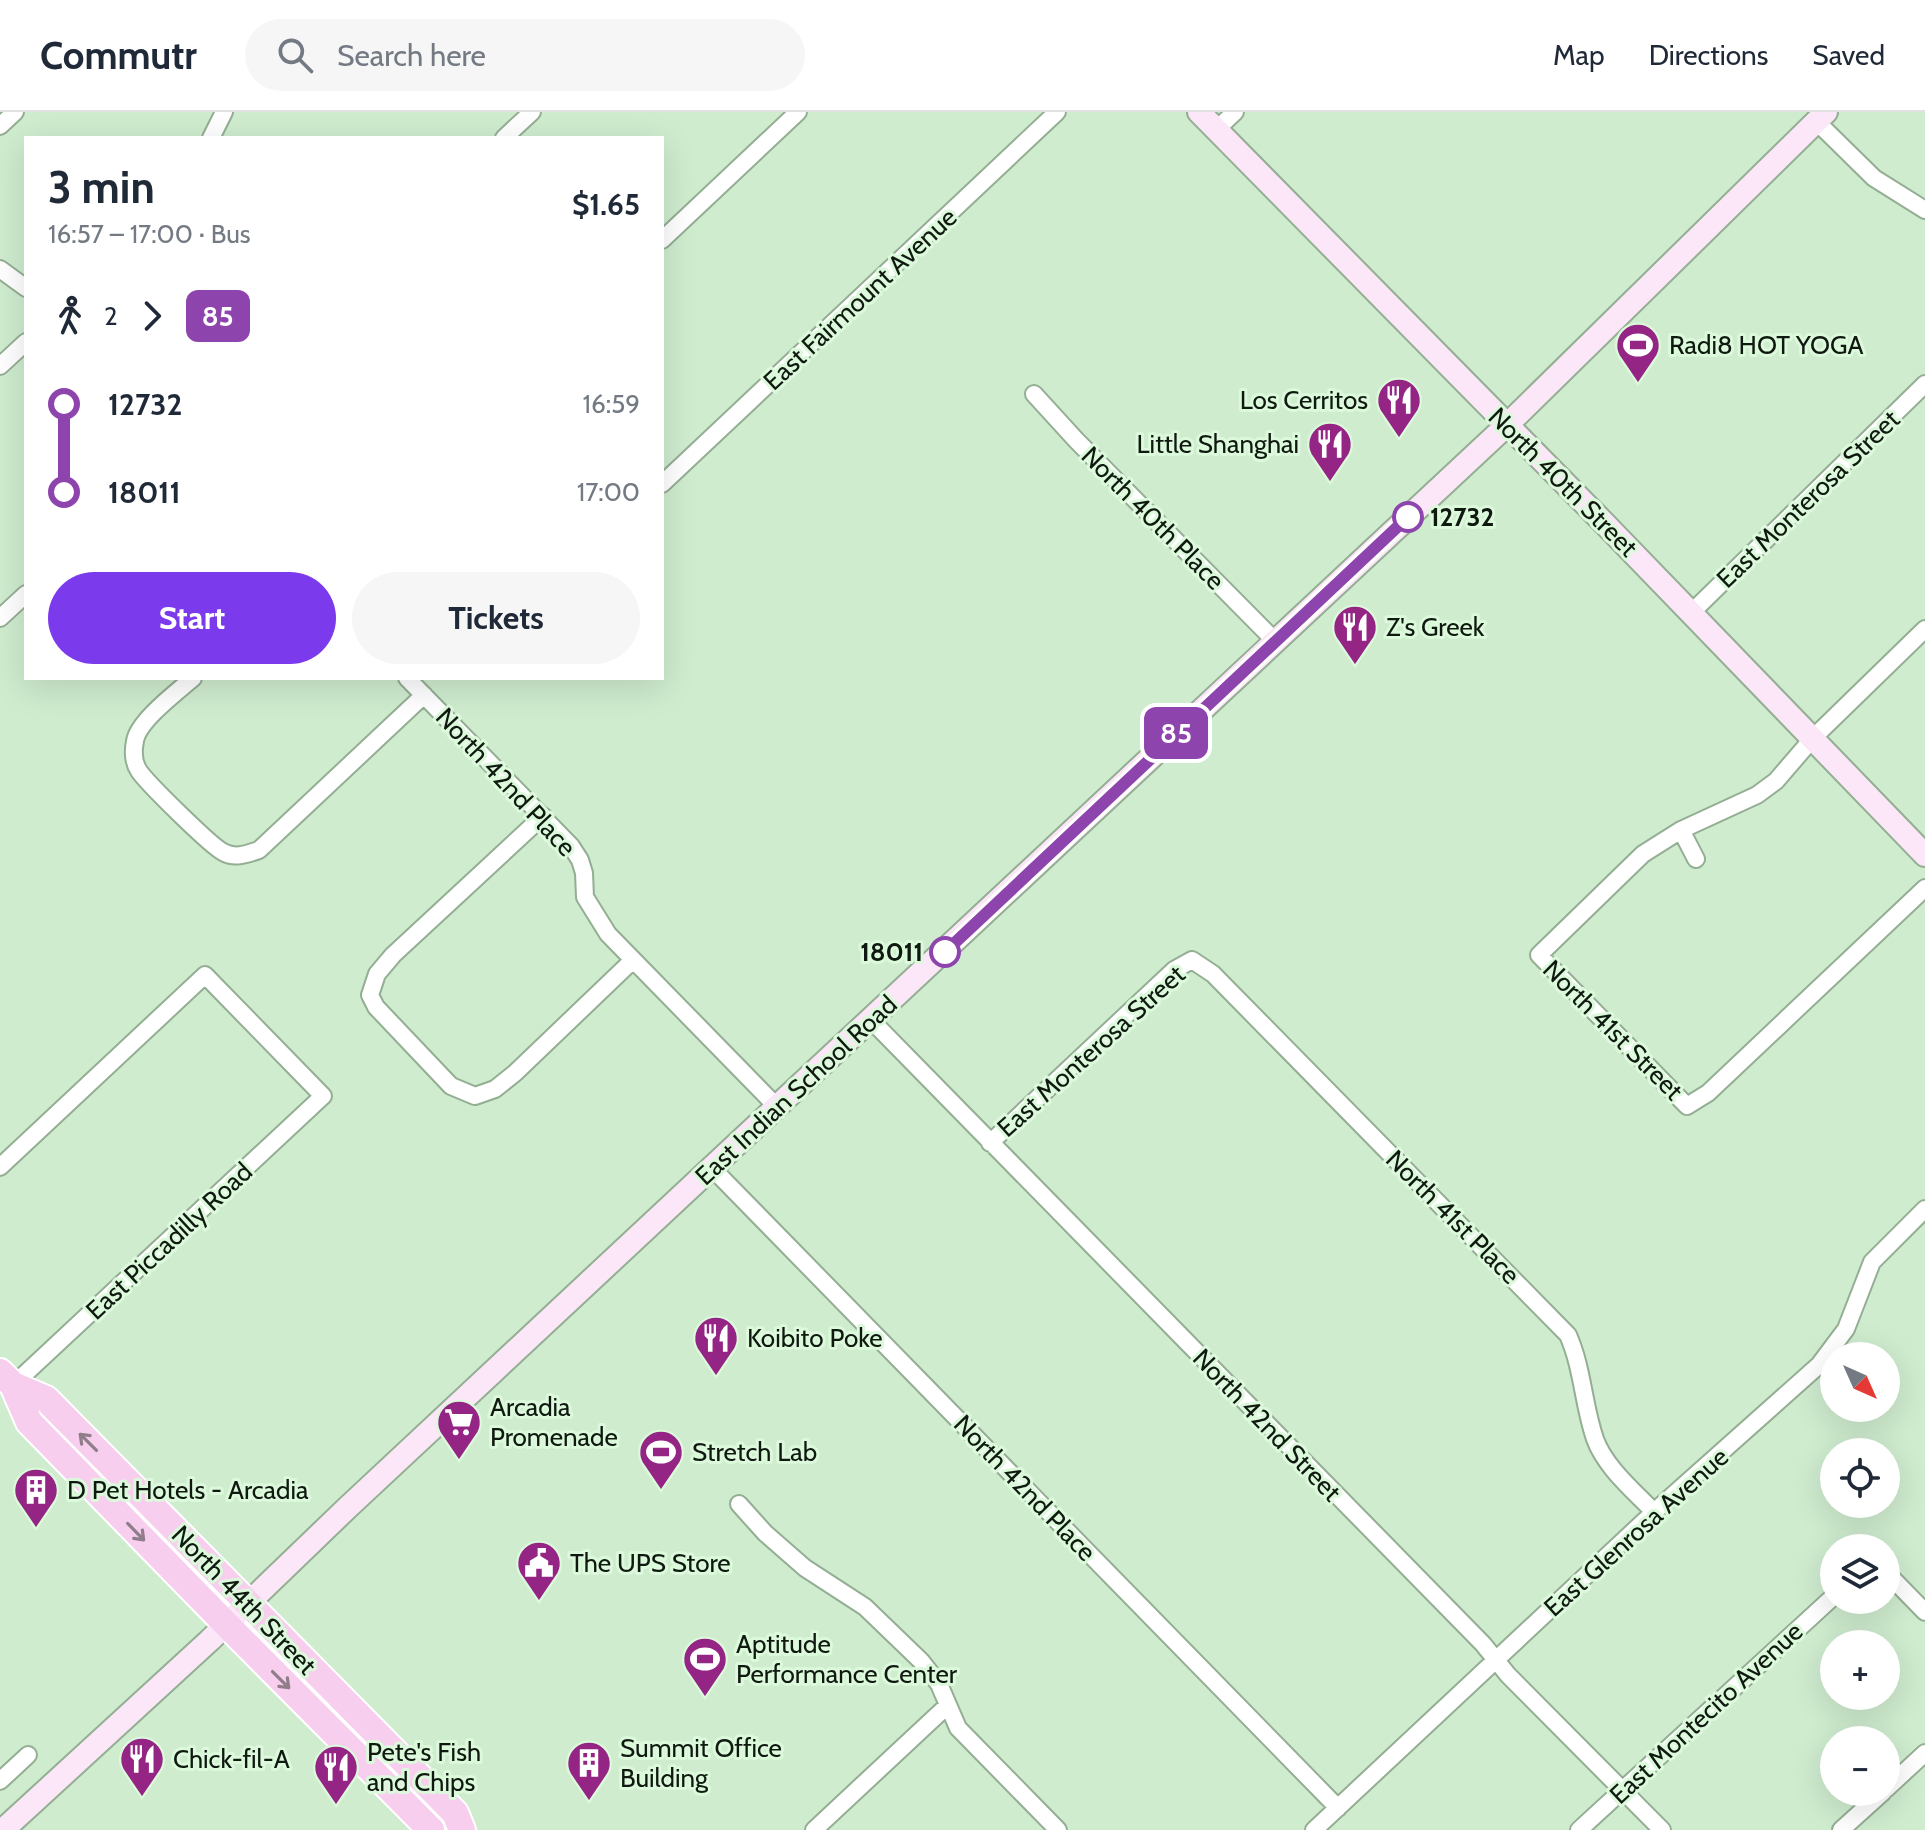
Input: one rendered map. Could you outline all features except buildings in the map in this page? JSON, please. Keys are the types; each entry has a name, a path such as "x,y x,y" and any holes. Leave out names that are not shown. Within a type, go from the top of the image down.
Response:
{"main road":[{"name":"North 40th Street","path":"1199,112 1925,855"},
{"name":"East Indian School Road","path":"3,1830 1507,425 1821,116"},
{"name":"North 44th Street","path":"7,1378 46,1399 455,1813 462,1830"},
{"name":"North 44th Street","path":"7,1378 29,1422 431,1830"}],"street":[{"path":"0,126 15,112"},
{"path":"212,136 224,112"},
{"path":"506,136 532,112"},
{"path":"664,238 798,112"},
{"name":"East Fairmount Avenue","path":"664,482 1057,112"},
{"path":"1217,129 1235,112"},
{"path":"1821,116 1874,178 1925,210"},
{"path":"0,269 24,287"},
{"path":"0,366 24,344"},
{"name":"East Monterosa Street","path":"1691,613 1925,384"},
{"name":"North 40th Place","path":"1034,394 1275,641"},
{"path":"0,618 24,596"},
{"path":"1696,859 1681,830 1757,795 1776,781 1813,738 1925,629"},
{"path":"191,680 137,733 134,758 138,770 150,783 212,843 231,855 259,850 424,695"},
{"name":"North 42nd Place","path":"409,680 571,846 580,860 585,897 597,919 778,1108"},
{"path":"543,816 393,955 377,974 370,995 384,1017 451,1086 475,1096 495,1089 515,1073 633,960"},
{"name":"North 41st Street","path":"1681,830 1643,854 1539,955 1687,1106 1708,1093 1925,888"},
{"name":"East Monterosa Street","path":"990,1143 1174,970 1192,960"},
{"name":"North 41st Place","path":"1192,960 1213,974 1568,1335 1578,1358 1595,1440 1608,1462 1654,1512"},
{"name":"East Piccadilly Road","path":"0,1167 205,975 323,1096 7,1378"},
{"name":"North 42nd Street","path":"871,1020 1662,1830"},
{"name":"North 42nd Place","path":"712,1168 1338,1808"},
{"name":"East Glenrosa Avenue","path":"1314,1830 1654,1512 1819,1365 1846,1329 1872,1262 1925,1209"},
{"path":"739,1504 765,1533 805,1568 865,1607 921,1661 939,1684 958,1728 1058,1830"},
{"path":"1900,1586 1925,1612"},
{"name":"East Montecito Avenue","path":"1579,1830 1820,1609"},
{"path":"814,1830 948,1705"},
{"path":"1900,1776 1925,1753"},
{"path":"0,1781 28,1755"},
{"path":"1841,1830 1867,1806"}],"bus line":[{"name":"85","path":"945,952 1408,517"}],"place":[{"name":"Radi8 HOT YOGA","path":"1638,384"},
{"name":"Los Cerritos","path":"1399,439"},
{"name":"Little Shanghai","path":"1330,483"},
{"name":"12732","path":"1408,517"},
{"name":"Z's Greek","path":"1355,666"},
{"name":"18011","path":"945,952"},
{"name":"Koibito Poke","path":"716,1377"},
{"name":"Arcadia Promenade","path":"459,1461"},
{"name":"Stretch Lab","path":"661,1491"},
{"name":"D Pet Hotels - Arcadia","path":"36,1529"},
{"name":"The UPS Store","path":"539,1602"},
{"name":"Aptitude Performance Center","path":"705,1698"},
{"name":"Chick-fil-A","path":"142,1798"},
{"name":"Summit Office Building","path":"589,1802"},
{"name":"Pete's Fish and Chips","path":"336,1806"}]}
